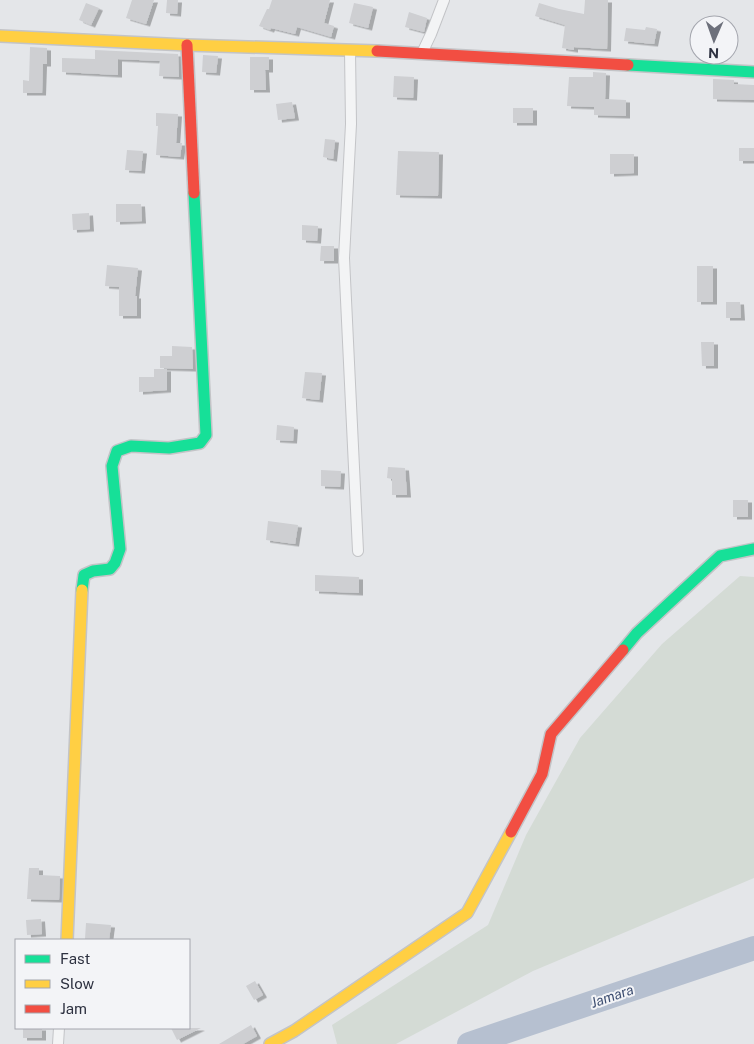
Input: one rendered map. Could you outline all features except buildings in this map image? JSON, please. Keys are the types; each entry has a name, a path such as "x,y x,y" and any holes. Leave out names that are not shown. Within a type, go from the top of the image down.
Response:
{"street":[{"path":"422,53 444,0"},
{"path":"0,36 422,53 754,72"},
{"path":"67,939 82,587 84,575 88,572 110,569 115,563 120,549 112,466 118,450 131,446 168,448 200,443 206,435 187,45"},
{"path":"350,51 351,124 344,258 358,551"},
{"path":"270,1044 294,1031 467,913 542,774 551,734 637,633 720,556 754,549"},
{"path":"58,1044 59,1029"}],"shaded area":[{"path":"740,576 754,577 754,878 533,971 396,1044 337,1044 332,1025 488,925 526,835 580,738 662,644"}],"waterway":[{"name":"Jamara","path":"469,1044 754,948"}],"traffic: fast":[{"path":"628,65 754,72"},
{"path":"82,590 84,575 93,571 110,569 115,563 120,549 112,466 117,451 131,446 169,448 200,443 206,435 194,193"},
{"path":"623,650 637,633 720,556 754,549"}],"traffic: slow":[{"path":"0,36 187,45 377,51"},
{"path":"67,939 82,590"},
{"path":"270,1044 294,1031 467,913 511,832"}],"traffic: jam":[{"path":"187,45 194,193"},
{"path":"377,51 628,65"},
{"path":"511,832 542,774 551,734 623,650"}]}
